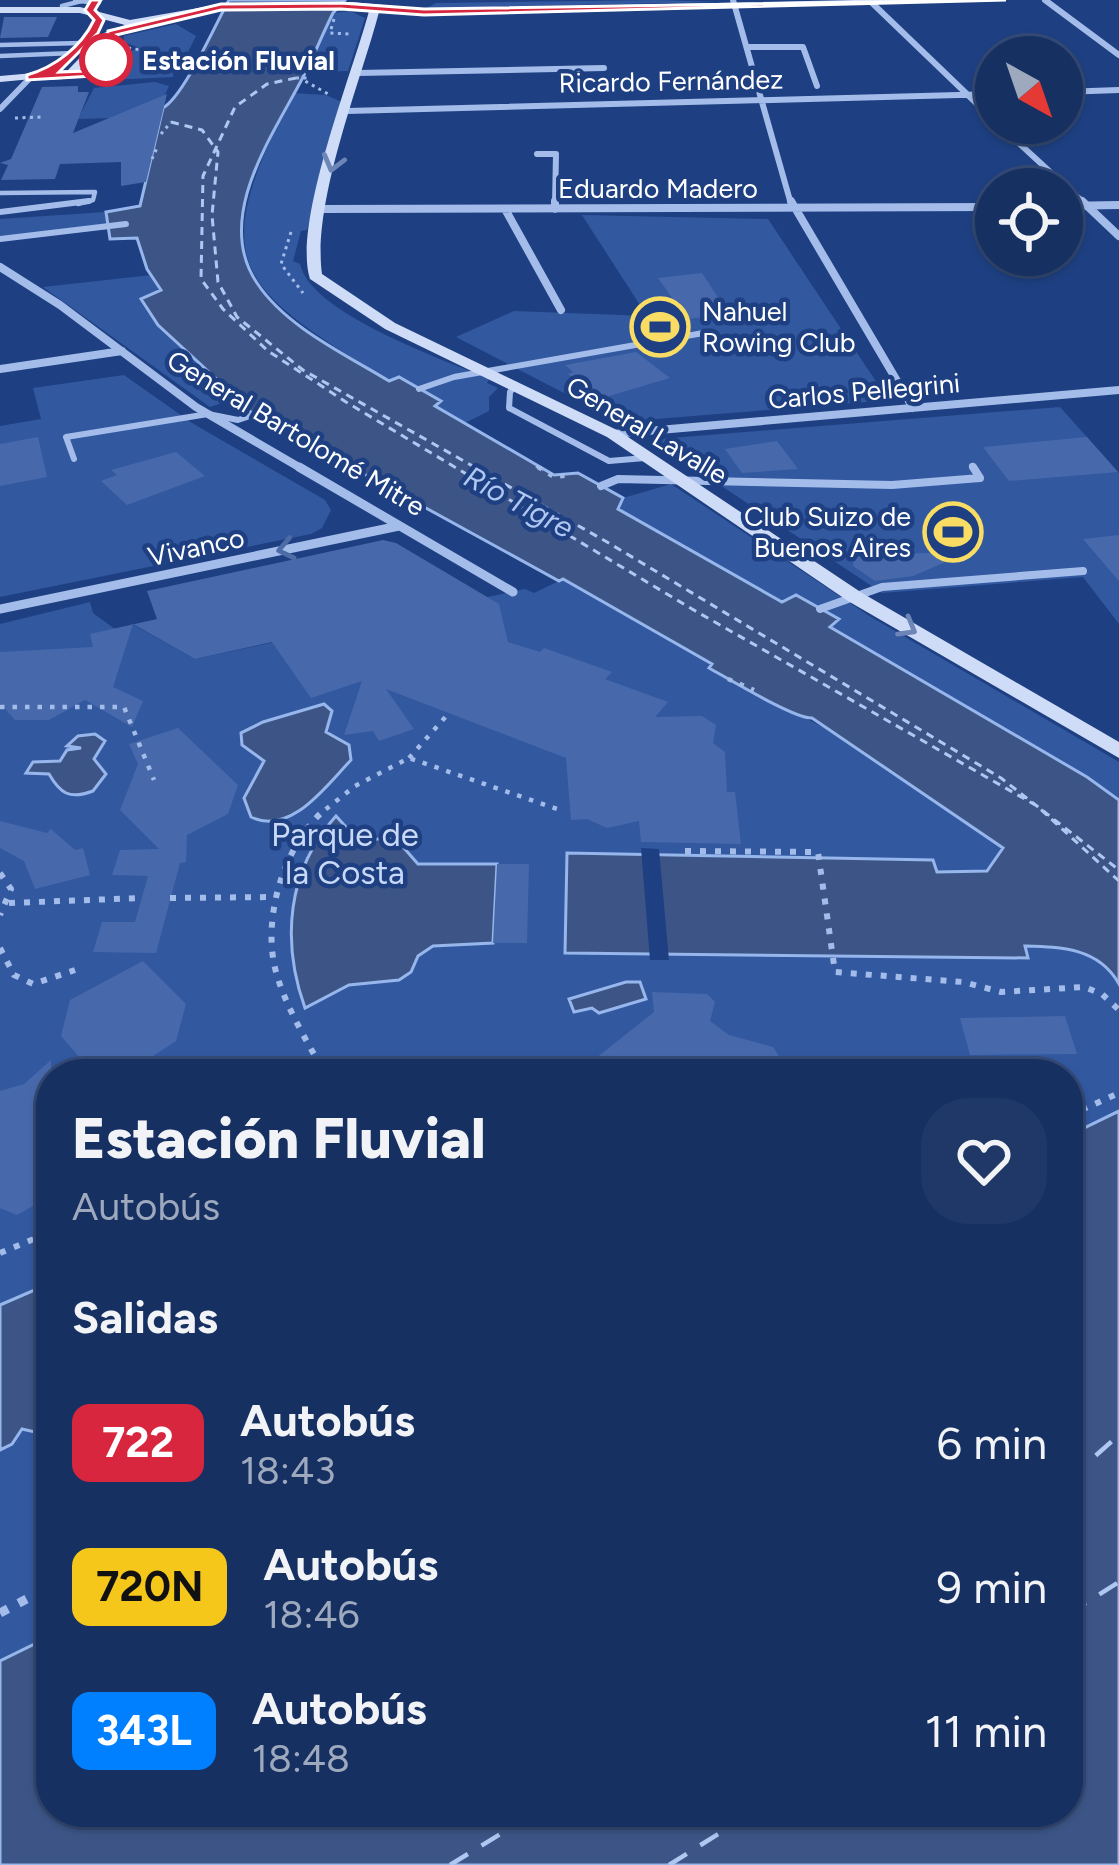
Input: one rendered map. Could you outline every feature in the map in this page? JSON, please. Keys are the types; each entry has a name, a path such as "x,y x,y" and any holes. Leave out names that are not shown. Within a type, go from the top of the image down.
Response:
{"street":[{"path":"0,79 51,77 75,70 108,35 221,7 570,0"},
{"path":"341,6 424,12 997,0"},
{"path":"1045,0 1119,55"},
{"path":"0,9 92,1 90,10 95,16 94,31 56,70 31,77 0,109"},
{"path":"0,9 76,10 130,22 167,18 195,1 221,7"},
{"path":"405,2 424,12"},
{"path":"870,2 975,103"},
{"path":"734,3 793,210 913,408"},
{"name":"General Lavalle","path":"375,9 321,209 309,262 314,276 367,314 613,434 855,597 1119,752"},
{"path":"748,47 803,47 817,86"},
{"path":"358,74 604,68"},
{"path":"1083,91 1119,90"},
{"name":"Ricardo Fernández","path":"347,111 975,94"},
{"path":"1019,144 1119,236"},
{"path":"537,154 556,154 555,209"},
{"path":"1083,206 1119,206"},
{"name":"Eduardo Madero","path":"321,209 975,207"},
{"path":"505,209 562,310"},
{"name":"General Bartolomé Mitre","path":"0,267 208,414 513,592"},
{"path":"0,369 122,351"},
{"name":"Carlos Pellegrini","path":"613,434 1119,390"},
{"name":"Vivanco","path":"0,609 74,600 400,525"}],"lane":[{"path":"0,45 78,48"},
{"path":"0,56 78,48"},
{"path":"0,194 95,192 93,200 83,204 4,212 0,203"},
{"path":"0,238 126,224"},
{"path":"419,389 486,372 710,332"},
{"path":"516,386 510,392 509,408 609,461 649,458"},
{"path":"74,459 66,437 208,414 238,420 253,415"},
{"path":"601,486 618,479 892,485 980,478 972,466"},
{"path":"820,609 882,587 1083,571"}],"path":[{"path":"334,19 329,33 352,34"},
{"path":"296,78 307,78 326,95"},
{"path":"12,118 41,117"},
{"path":"160,124 161,134 171,122"},
{"path":"152,159 157,148"},
{"path":"536,466 554,477 572,475"},
{"path":"374,478 393,488"},
{"path":"728,679 754,690"},
{"path":"0,707 124,707 154,780"},
{"path":"318,1059 274,965 275,897 286,856 355,783 409,758 449,713"},
{"path":"409,758 563,811"},
{"path":"685,850 818,852 835,973 963,982 978,992 1061,983 1089,986 1119,1010"},
{"path":"0,873 11,889 0,915"},
{"path":"170,898 275,897"},
{"path":"8,903 142,898"},
{"path":"0,948 14,976 33,984 75,970"},
{"path":"1083,1109 1119,1093"},
{"path":"0,1253 36,1238"},
{"path":"0,1613 36,1594"}],"green space":[{"path":"722,2 427,8 436,3"},
{"path":"350,11 365,18 348,71 306,72 333,13"},
{"path":"176,24 196,36 184,60 150,51 174,66 173,77 107,80 131,51 142,49 124,42 124,36"},
{"path":"155,82 169,86 162,100 111,118 78,119 94,88"},
{"path":"293,93 326,95 342,102 307,230 301,231 293,261 328,300 353,317 489,379 487,383 498,388 489,397 489,411 465,423 433,405 440,400 399,377 389,381 297,320 268,293 250,266 244,235 249,197"},
{"path":"106,212 109,229 0,241 0,219"},
{"name":"Nahuel Rowing Club","path":"582,215 768,219 885,395 878,401 620,422 456,337 514,311 647,316"},
{"path":"152,275 161,290 141,299 158,325 237,398 210,407 43,287"},
{"path":"124,375 192,423 325,500 331,510 322,528 0,597 0,426 41,419 33,388"},
{"path":"1060,407 1119,473 1119,624 1083,577 882,593 657,443 659,439"},
{"path":"671,484 871,617 1119,762 1119,800 829,626 838,618 796,595 782,603 618,509 623,498"},
{"name":"Parque de la Costa","path":"563,579 714,664 710,669 850,741 1003,848 987,871 936,872 568,853 1027,957 1024,946 1090,956 1119,984 1119,1111 1083,1129 1083,1059 36,1059 36,1643 0,1661 0,624 90,602 93,613 119,632 132,624 195,659 525,589 534,593"}],"water":[{"name":"Río Tigre","path":"229,0 345,0 333,13 263,151 244,205 245,258 269,299 336,350 389,381 399,377 441,401 435,406 554,475 578,473 623,498 618,509 782,602 796,595 839,619 830,627 1119,800 1119,984 1090,956 1039,946 1025,946 1028,958 565,953 567,853 933,860 937,872 987,871 1003,848 812,718 762,698 563,579 559,581 229,400 236,397 158,325 141,299 161,290 147,269 137,238 110,239 106,212 140,206 163,108 189,75"},
{"path":"324,704 332,711 326,732 349,745 351,760 294,814 266,821 251,817 244,798 264,761 242,745 241,733"},
{"path":"95,734 105,741 94,759 106,774 93,791 71,795 49,774 26,773 33,762 60,761 67,750 81,748 67,746 78,736"},
{"path":"336,816 356,838 397,840 418,864 497,864 493,943 433,946 399,980 349,985 305,1008 293,957 293,907 307,859"},
{"path":"640,982 646,999 599,1013 592,1008 574,1012 569,999"},
{"path":"1119,1111 1119,1865 0,1865 0,1661 36,1643 36,1827 1083,1827 1083,1129"},
{"path":"36,1289 36,1430 22,1429 12,1444 0,1450 0,1305"}],"pier":[{"path":"641,848 659,849 669,960 650,960"}],"building":[{"path":"4,17 57,17 48,37 0,38"},
{"path":"78,86 78,92 89,92 73,133 167,94 146,182 121,186 121,162 60,164 55,179 1,180 8,165 0,163 11,159 42,87"},
{"path":"702,273 729,314 687,319 658,278"},
{"path":"636,352 670,378 599,399 568,374 573,372 565,365"},
{"path":"38,437 47,477 0,486 0,444"},
{"path":"1087,437 1118,472 1009,481 983,447"},
{"path":"777,441 798,469 742,473 725,449"},
{"path":"176,452 205,476 127,505 101,481 117,475 111,470"},
{"path":"1119,535 1119,581 1083,539"},
{"path":"383,540 396,543 499,604 508,642 540,652 544,648 612,672 605,679 668,702 655,717 702,716 716,725 713,743 725,752 727,792 735,792 741,844 641,842 639,821 607,828 587,819 571,820 566,758 386,689 414,729 379,741 373,731 344,735 362,681 311,698 272,642 195,659 133,624 157,619 147,591"},
{"path":"879,547 886,554 969,552 913,576 875,581 853,566 854,556"},
{"path":"133,624 113,687 143,701 132,727 85,700 49,720 15,720 0,703 0,652 93,647 90,634"},
{"path":"178,728 238,785 228,814 187,835 186,862 180,863 156,953 93,952 102,922 135,922 148,876 112,875 120,850 159,849 120,810 138,764 129,744"},
{"path":"0,821 47,833 51,829 75,850 83,848 90,875 35,889 24,861 0,848"},
{"path":"497,864 529,864 527,943 493,943"},
{"path":"143,961 186,1004 176,1041 149,1059 81,1059 61,1036 70,1000"},
{"path":"652,992 707,994 715,1002 710,1021 729,1035 773,1047 781,1059 595,1059 654,1012"},
{"path":"1065,1016 1077,1054 970,1055 960,1018"},
{"path":"36,1073 36,1204 17,1215 0,1208 0,1091 24,1084"}],"ferry route":[{"path":"216,149 235,107 267,84 296,78"},
{"path":"171,122 202,130 216,149"},
{"path":"216,149 212,215 218,282 237,317 303,370 607,542 1001,778 1037,806"},
{"path":"216,149 203,176 201,279 223,309 268,351 692,609 1037,806"},
{"path":"1038,806 1119,870"},
{"path":"1038,806 1119,881"},
{"path":"1083,1467 1119,1435"},
{"path":"1083,1605 1119,1582"},
{"path":"450,1865 512,1827"},
{"path":"669,1865 729,1827"}],"bus line":[{"name":"722","path":"96,0 90,10 99,20 94,31 62,66 31,77 89,74 110,56 111,33 221,7 341,6 424,12 1001,0"}],"place":[{"name":"Estación Fluvial","path":"106,60"},
{"name":"Nahuel Rowing Club","path":"660,327"},
{"name":"Club Suizo de Buenos Aires","path":"953,532"}]}
